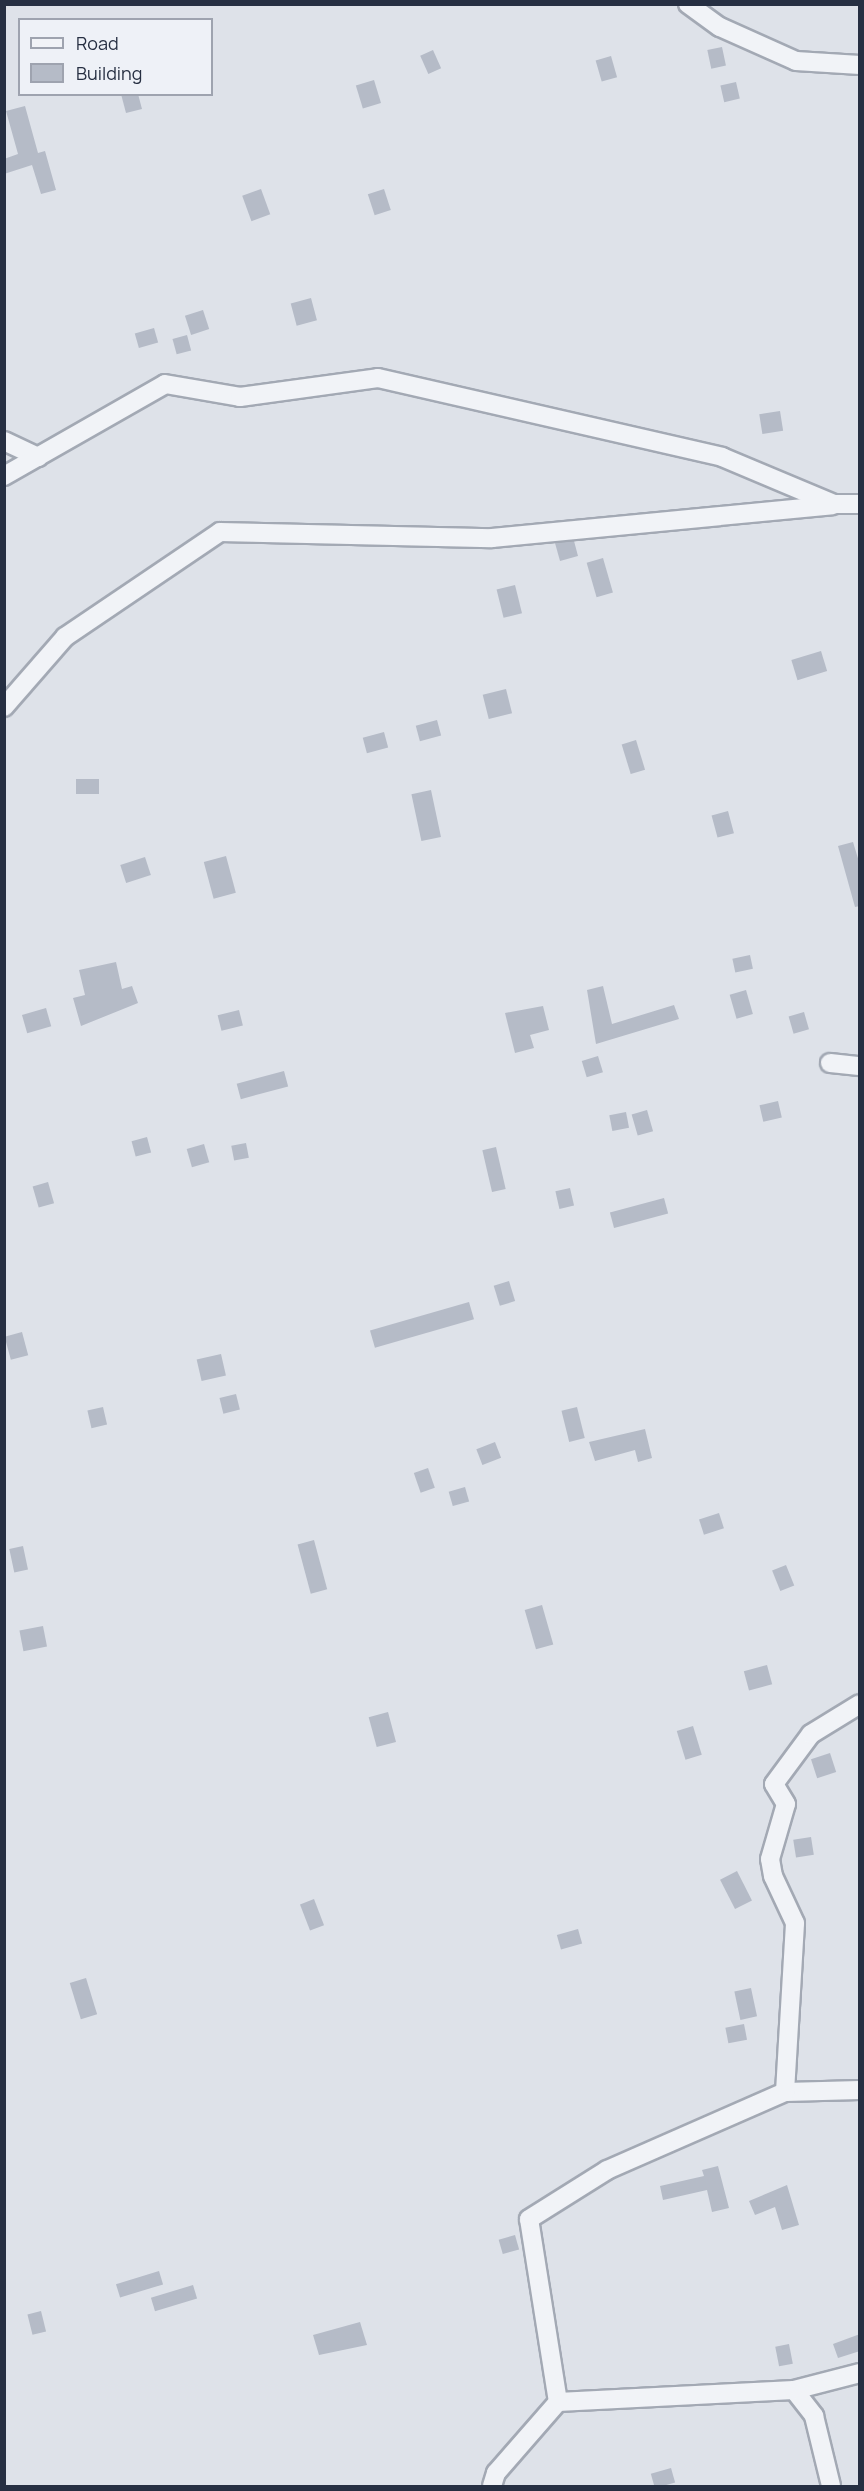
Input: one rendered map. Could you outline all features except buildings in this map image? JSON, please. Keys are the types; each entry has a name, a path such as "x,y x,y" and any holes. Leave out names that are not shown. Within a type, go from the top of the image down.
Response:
{"street":[{"path":"688,4 720,27 796,61 860,65"},
{"path":"708,4 720,27"},
{"path":"4,476 165,384 240,397 378,378 722,457 834,504"},
{"path":"4,441 38,457"},
{"path":"4,707 65,637 220,532 492,538 834,504 860,504"},
{"path":"830,1064 860,1066"},
{"path":"785,2092 795,1923 773,1876 770,1859 786,1804 774,1784 811,1734 860,1704"},
{"path":"558,2402 529,2219 607,2170 785,2092 860,2090"},
{"path":"492,2487 496,2474 558,2402 794,2390 860,2373"},
{"path":"794,2390 814,2416 831,2487"}]}
